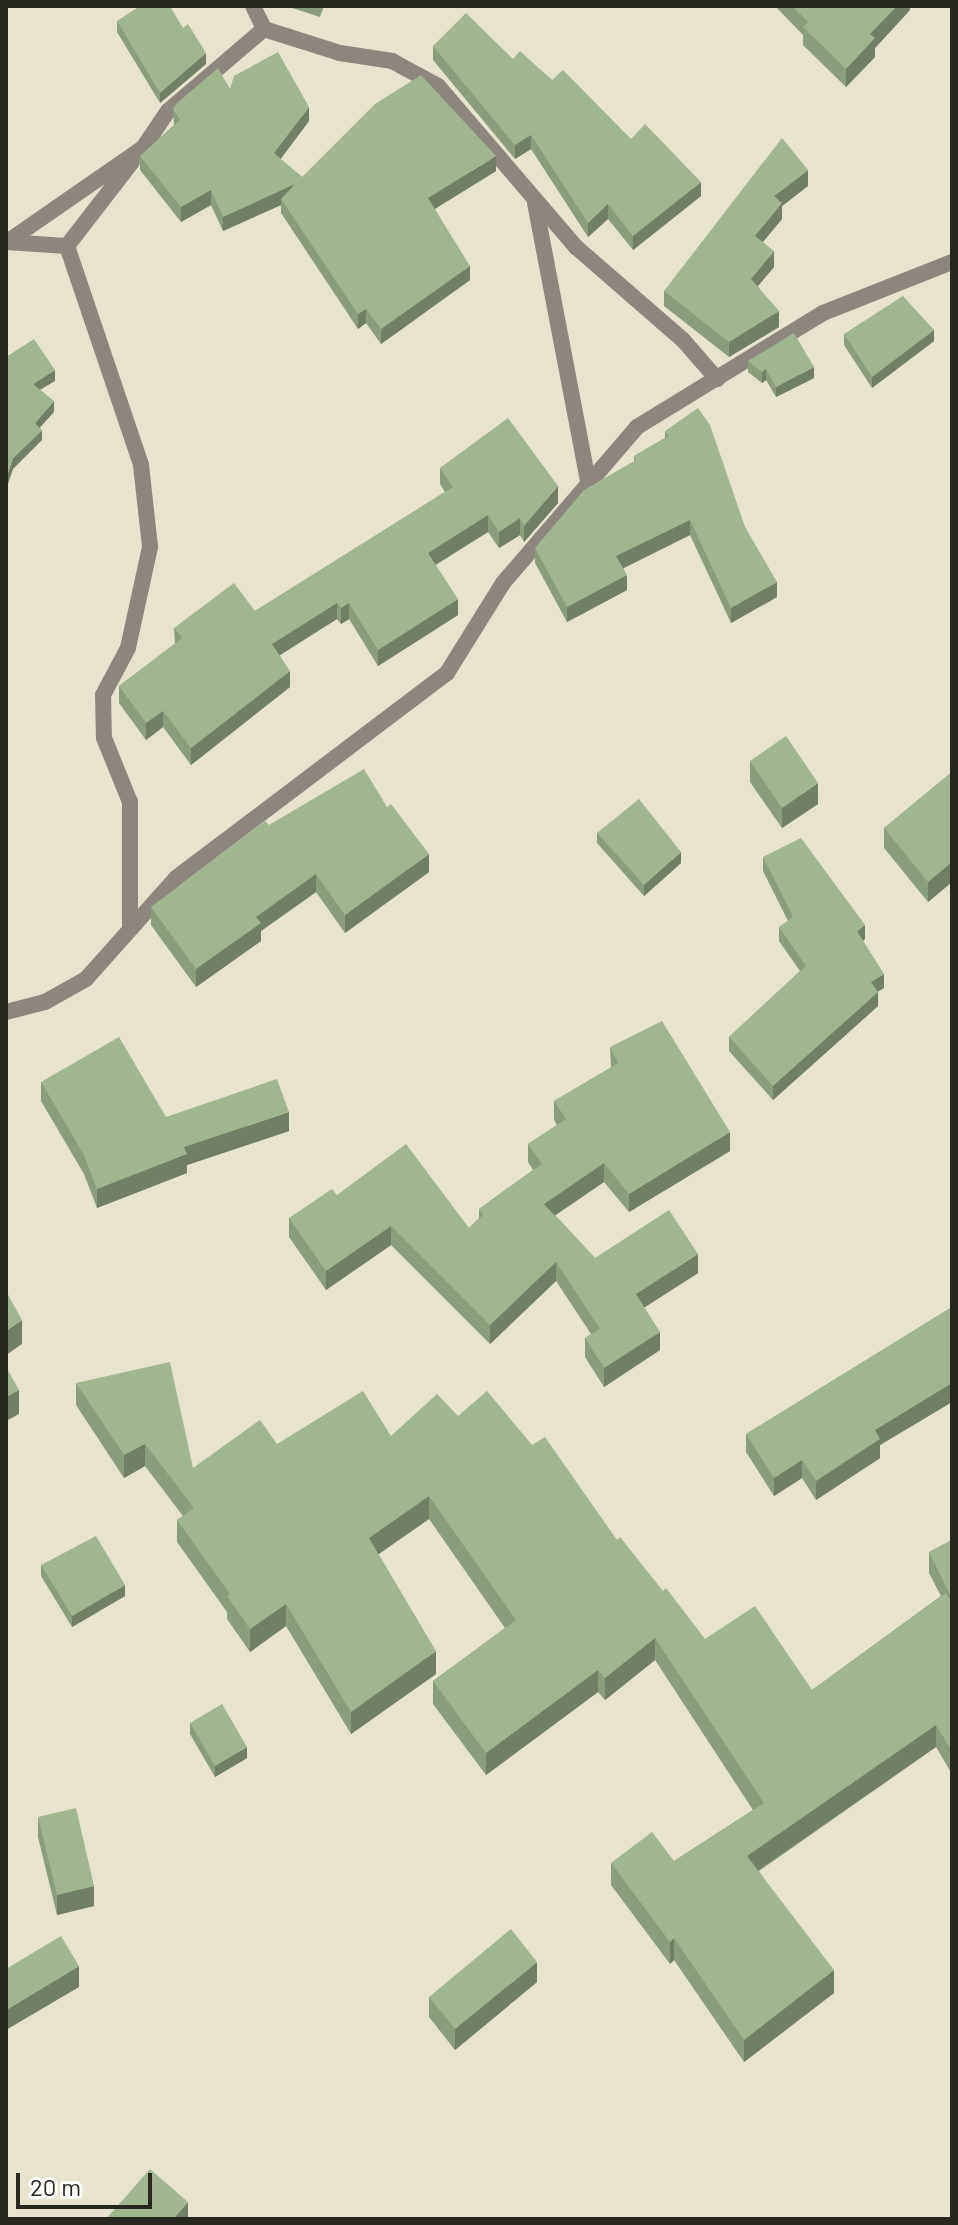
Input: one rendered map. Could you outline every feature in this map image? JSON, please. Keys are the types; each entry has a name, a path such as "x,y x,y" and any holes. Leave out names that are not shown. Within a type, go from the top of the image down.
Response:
{"street":[{"path":"253,6 264,29 340,53 392,61 438,86 504,158 535,201 576,247 683,340 717,379"},
{"path":"67,246 168,111 264,29"},
{"path":"6,242 143,148"},
{"path":"535,201 588,482"},
{"path":"6,242 67,246"},
{"path":"67,246 141,465 150,547 128,648 103,695 104,738 130,802 130,927"},
{"path":"6,1012 45,1002 86,979 176,878 447,673 503,583 637,427 823,313 952,262"}],"building":[{"path":"140,6 170,6 183,28 188,24 206,53 160,93 117,21"},
{"path":"792,6 897,6 870,34 875,38 846,69 803,27 808,22"},
{"path":"466,13 513,59 520,51 552,80 563,70 631,139 645,124 701,182 633,236 608,204 588,223 531,135 515,145 433,46"},
{"path":"278,52 309,107 274,153 302,177 375,104 421,75 496,156 428,198 470,266 381,329 366,309 358,314 281,199 295,184 223,217 211,190 181,207 140,156 180,120 173,109 176,104 218,68 230,89 234,76"},
{"path":"782,138 808,170 774,196 782,203 755,236 774,251 751,279 779,311 729,342 664,291"},
{"path":"903,296 934,330 872,377 844,334"},
{"path":"794,333 814,367 776,387 766,369 762,372 748,361"},
{"path":"34,339 55,370 33,384 54,401 35,423 42,430 13,458 6,479 6,357"},
{"path":"698,408 710,425 745,527 777,582 731,608 690,520 616,556 627,575 567,607 535,548 584,490 636,460 634,456 669,436 665,431"},
{"path":"508,418 558,486 524,526 520,518 499,532 488,515 428,553 458,599 378,650 349,603 341,608 337,603 272,644 290,671 191,748 163,711 146,723 119,686 182,638 174,628 234,583 255,611 453,487 440,468"},
{"path":"786,736 818,783 782,808 750,761"},
{"path":"364,769 387,807 391,804 429,854 345,915 316,874 256,917 261,923 196,969 151,907 265,821 269,825"},
{"path":"952,772 952,862 928,882 884,828"},
{"path":"639,799 681,852 644,885 597,833"},
{"path":"801,838 865,925 857,931 884,974 871,982 878,992 773,1086 729,1037 806,966 779,927 793,917 763,857"},
{"path":"662,1021 730,1132 629,1194 604,1163 544,1204 595,1258 669,1210 698,1254 636,1294 660,1332 604,1368 585,1338 600,1329 556,1262 490,1325 391,1226 326,1271 289,1218 332,1189 337,1195 406,1144 469,1228 483,1215 479,1209 542,1164 528,1144 566,1119 554,1101 618,1063 610,1047"},
{"path":"119,1037 166,1117 277,1079 289,1112 184,1147 187,1154 97,1189 84,1155 41,1082"},
{"path":"6,1291 22,1320 6,1331"},
{"path":"952,1307 952,1383 875,1430 880,1439 816,1481 802,1460 774,1478 746,1434"},
{"path":"170,1362 193,1468 260,1420 277,1444 363,1391 391,1436 437,1394 458,1416 487,1391 532,1445 545,1437 617,1540 620,1537 663,1591 666,1588 705,1639 755,1606 812,1690 946,1593 952,1603 952,1751 936,1725 747,1856 834,1970 744,2040 674,1938 670,1942 611,1863 652,1832 674,1861 764,1803 655,1638 605,1678 598,1670 486,1753 433,1681 516,1620 429,1496 369,1538 436,1651 351,1712 286,1604 250,1629 227,1596 230,1594 177,1520 194,1508 145,1444 124,1455 76,1383"},
{"path":"6,1367 19,1390 6,1397"},
{"path":"96,1536 125,1585 72,1616 41,1565"},
{"path":"952,1540 952,1599 929,1552"},
{"path":"222,1704 247,1747 215,1766 190,1723"},
{"path":"76,1808 94,1886 57,1895 38,1817"},
{"path":"511,1929 537,1962 455,2029 429,1997"},
{"path":"61,1936 79,1966 6,2010 6,1969"},
{"path":"150,2169 188,2202 173,2219 106,2219"}]}
